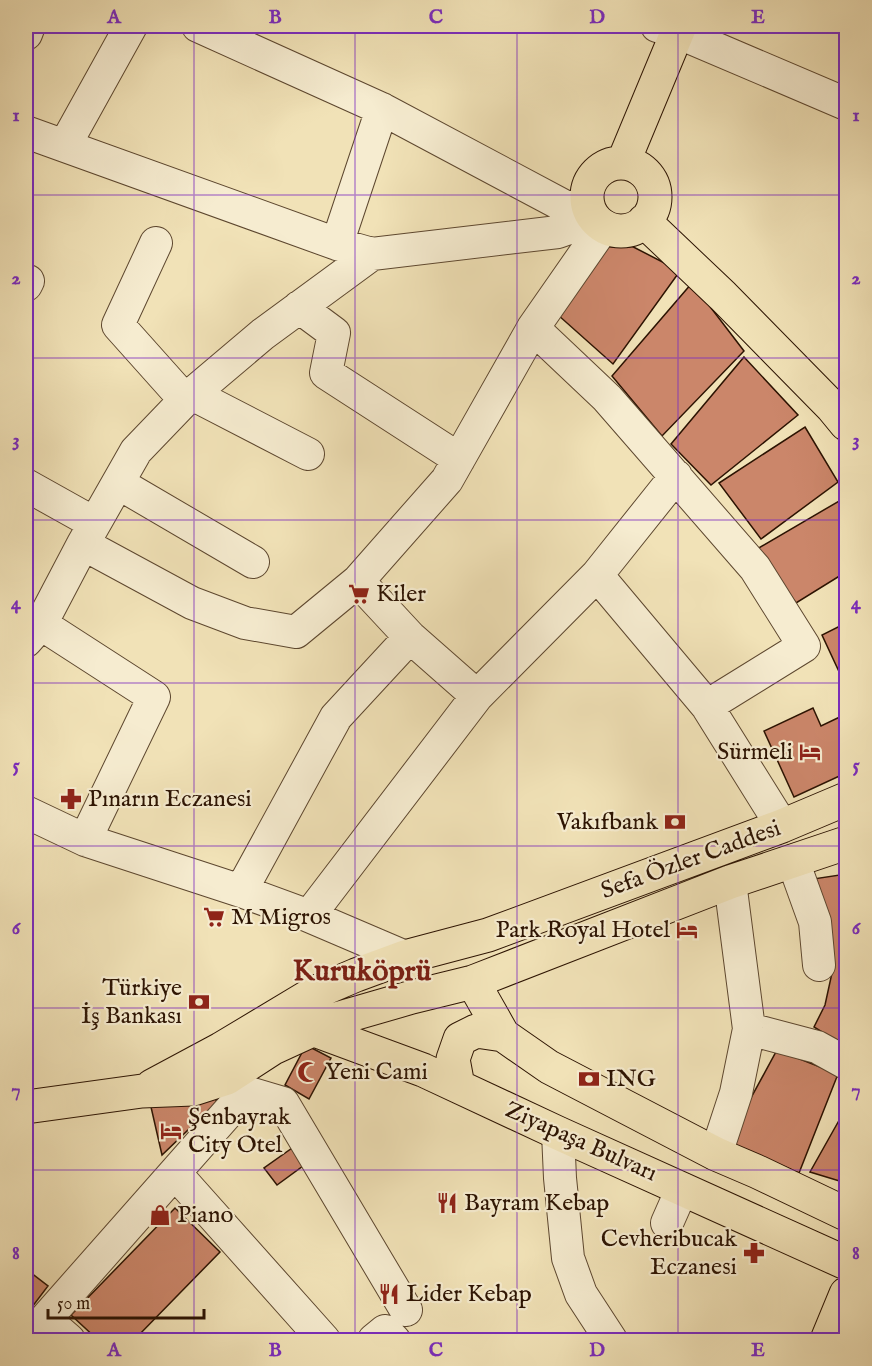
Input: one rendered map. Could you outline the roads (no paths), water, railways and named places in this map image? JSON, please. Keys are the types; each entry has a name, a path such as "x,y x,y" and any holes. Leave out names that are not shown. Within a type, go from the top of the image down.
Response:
{"main road":[{"path":"623,163 671,28"},
{"path":"623,163 635,165 644,172 651,182 654,202 651,213 635,228 614,230 596,218 587,199 588,187 593,177 602,169 612,164 623,163"},
{"path":"644,221 723,296 846,424"},
{"name":"Sefa Özler Caddesi","path":"142,1091 221,1050 316,992 356,975 405,957 488,935 782,826 846,799"},
{"name":"Sefa Özler Caddesi","path":"26,1107 142,1091 193,1089 227,1078 273,1048 336,1019 473,982 730,882 846,843"},
{"name":"Ziyapaşa Bulvarı","path":"473,982 503,1035 549,1067 716,1154 846,1214"},
{"name":"Ziyapaşa Bulvarı","path":"312,1029 423,1070 846,1263"},
{"path":"458,1086 453,1059 460,1039 476,1031 503,1035"},
{"path":"827,1341 846,1294"}],"street":[{"path":"26,34 29,26"},
{"path":"65,146 130,26"},
{"path":"198,26 382,109 564,206 596,218"},
{"path":"671,28 846,104"},
{"path":"337,244 382,109"},
{"path":"26,132 337,244 372,254 558,232 596,218"},
{"path":"26,485 89,533 192,603 245,623 296,632 358,581 447,480 596,218"},
{"path":"156,243 118,325 189,397 308,454"},
{"path":"85,840 154,698 33,632 136,451 189,397 263,334 372,254"},
{"path":"299,307 334,333 326,373 459,459"},
{"path":"533,328 607,398 755,568 804,646 707,706"},
{"path":"309,916 477,696 597,575 676,476"},
{"path":"118,483 254,562"},
{"path":"597,575 707,706 782,826"},
{"path":"358,581 410,637 477,696"},
{"path":"241,891 336,717 410,637"},
{"path":"26,812 85,840 241,891 309,916 405,957"},
{"path":"793,861 815,922 819,965"},
{"path":"716,1154 736,1093 749,1029 730,882"},
{"path":"749,1029 817,1047 846,1063"},
{"path":"48,1334 174,1173 246,1092 283,1103 406,1310"},
{"path":"558,1133 568,1258 581,1294 611,1341"},
{"path":"174,1173 324,1341"},
{"path":"667,1223 682,1189"},
{"path":"374,1341 385,1331 394,1340"}],"place":[{"name":"Kiler","path":"359,594"},
{"name":"Sürmeli","path":"810,752"},
{"name":"Pınarın Eczanesi","path":"71,799"},
{"name":"Vakıfbank","path":"675,822"},
{"name":"M Migros","path":"214,917"},
{"name":"Park Royal Hotel","path":"687,930"},
{"name":"Türkiye İş Bankası","path":"199,1002"},
{"name":"Yeni Cami","path":"308,1072"},
{"name":"ING","path":"589,1079"},
{"name":"Şenbayrak City Otel","path":"171,1131"},
{"name":"Bayram Kebap","path":"447,1203"},
{"name":"Piano","path":"160,1215"},
{"name":"Cevheribucak Eczanesi","path":"754,1253"},
{"name":"Lider Kebap","path":"389,1294"}],"district":[{"name":"Kuruköprü","path":"362,972"}]}
